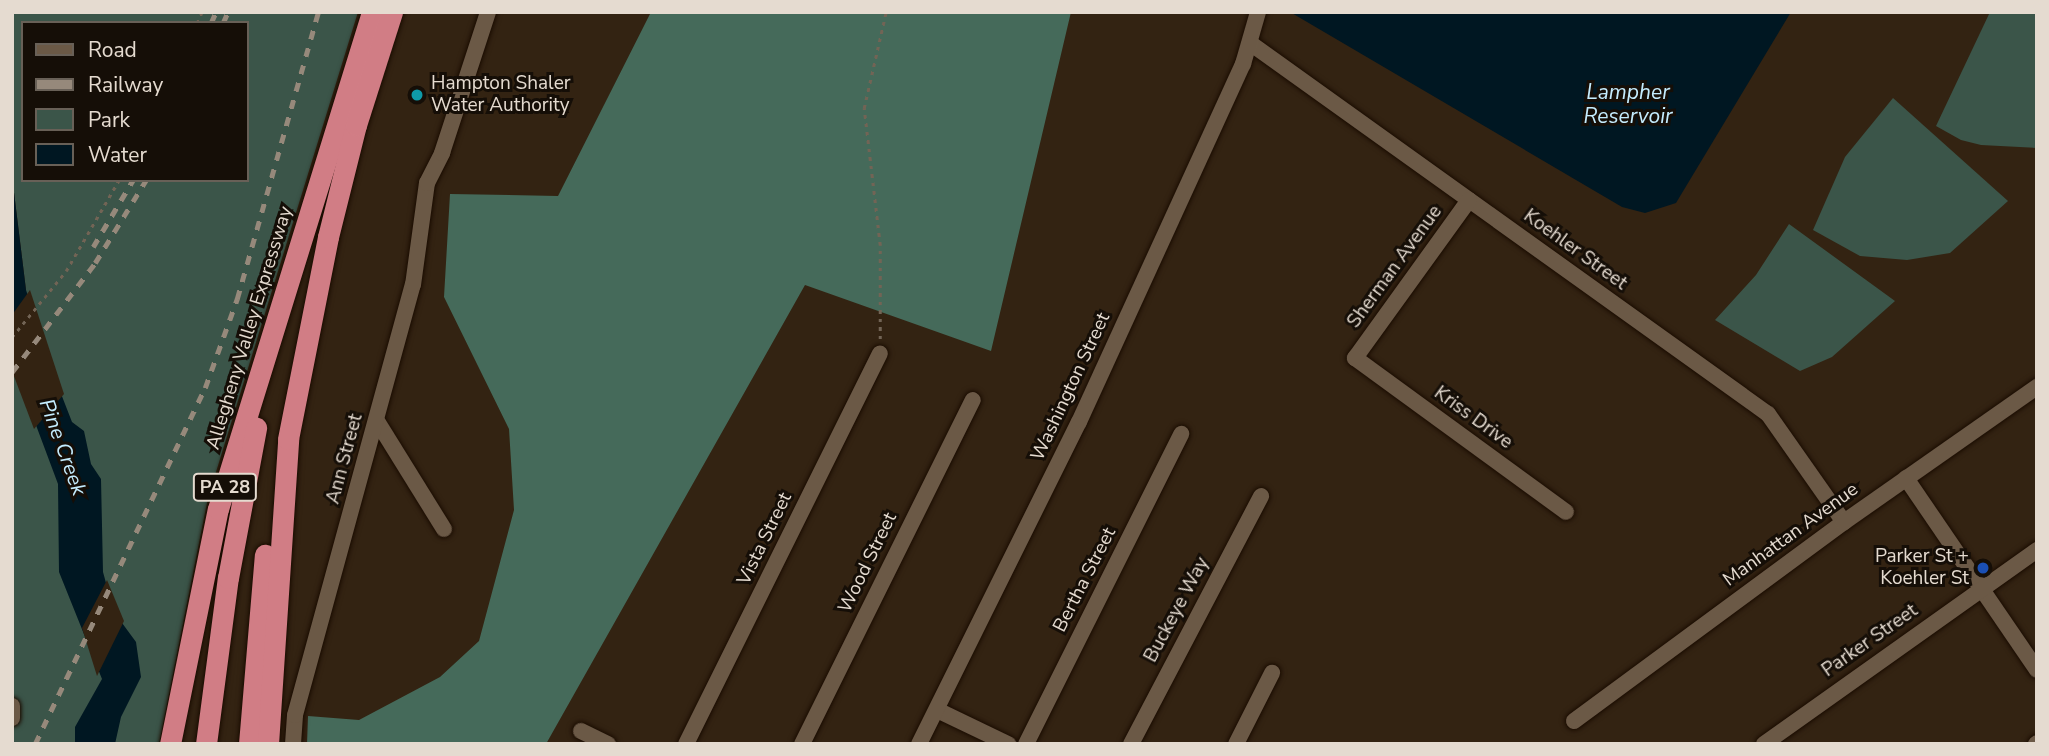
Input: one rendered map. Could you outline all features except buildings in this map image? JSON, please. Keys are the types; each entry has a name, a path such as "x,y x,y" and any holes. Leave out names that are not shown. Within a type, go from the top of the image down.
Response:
{"highway":[{"name":"Allegheny Valley Expressway","path":"170,744 218,509 372,12"},
{"name":"PA 28","path":"268,744 288,439 328,237 356,125 393,12"},
{"path":"206,744 250,452 303,235"},
{"path":"249,744 261,586 288,439"}],"street":[{"name":"Ann Street","path":"293,744 295,715 413,285 427,183 442,153 488,12"},
{"name":"Washington Street","path":"919,744 1079,422 1250,43 1258,12"},
{"name":"Koehler Street","path":"1250,43 1768,414 1844,522"},
{"name":"Sherman Avenue","path":"1355,358 1469,200"},
{"name":"Vista Street","path":"686,744 880,353"},
{"name":"Kriss Drive","path":"1355,358 1566,512"},
{"name":"Manhattan Avenue","path":"1574,721 1844,522 2037,387"},
{"name":"Wood Street","path":"802,744 973,400"},
{"path":"377,421 444,529"},
{"name":"Bertha Street","path":"1026,744 1181,434"},
{"path":"1906,478 2037,670"},
{"name":"Buckeye Way","path":"1131,744 1261,496"},
{"name":"Parker Street","path":"1764,744 2037,550"},
{"path":"1236,744 1272,673"},
{"path":"12,706 12,718"},
{"path":"937,710 1007,744"},
{"path":"581,731 608,744"}],"path":[{"path":"880,353 880,245 863,108 886,12"},
{"path":"12,337 53,286 118,182"}],"green space":[{"path":"12,12 358,12 208,498 159,744 12,744 12,305 26,290 12,176"},
{"path":"651,12 1071,12 991,351 805,285 546,744 307,744 308,716 359,720 440,677 479,641 514,510 509,429 444,297 450,194 558,196"},
{"path":"1990,12 2037,12 2037,148 1981,145 1961,140 1936,126"},
{"path":"1893,98 2008,201 1950,253 1907,260 1860,256 1813,230 1845,157"},
{"path":"1789,224 1895,301 1832,357 1800,371 1715,320 1756,275"}],"water":[{"name":"Lampher Reservoir","path":"1290,12 1791,12 1676,203 1645,213 1622,207"},
{"name":"Pine Creek","path":"12,176 26,290 72,422 84,431 91,464 101,479 103,572 114,612 136,642 141,677 121,717 115,744 75,744 75,727 102,679 59,572 58,484 12,361"}],"pier":[{"path":"30,290 64,394 34,429 12,371 12,315"},
{"path":"107,580 124,621 97,676 82,628"}],"railway":[{"path":"212,21 216,12"},
{"path":"224,21 228,12"},
{"path":"35,744 205,388 237,299 318,12"},
{"path":"93,247 132,182"},
{"path":"12,372 95,263 145,182"}],"place":[{"name":"Hampton Shaler Water Authority","path":"417,95"},
{"name":"Parker St + Koehler St","path":"1983,568"}]}
